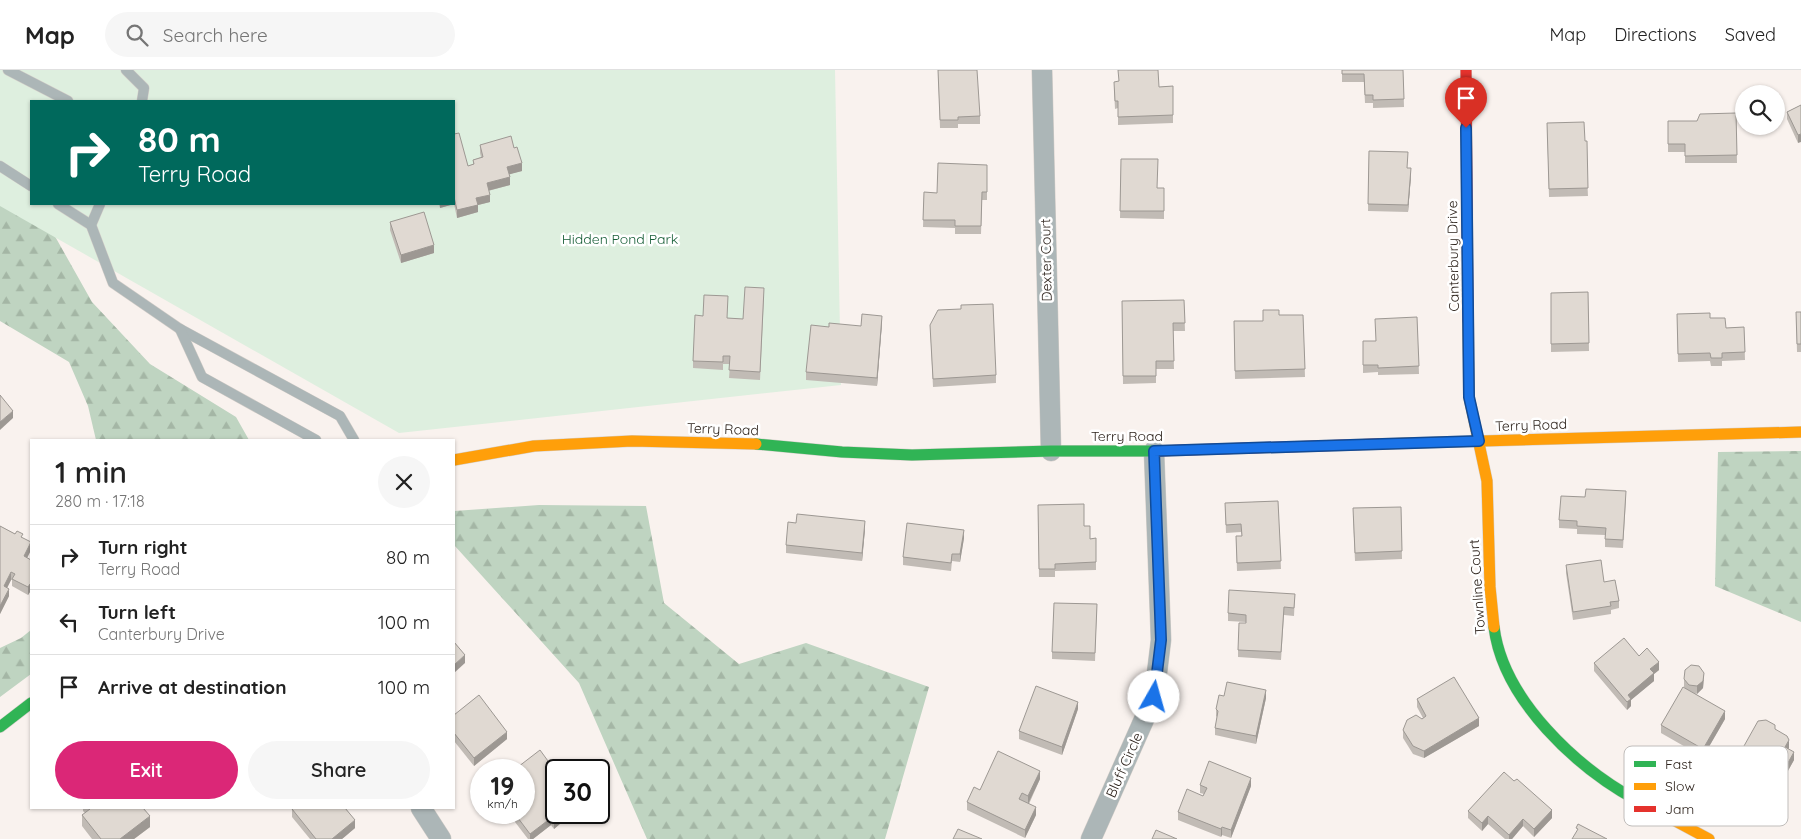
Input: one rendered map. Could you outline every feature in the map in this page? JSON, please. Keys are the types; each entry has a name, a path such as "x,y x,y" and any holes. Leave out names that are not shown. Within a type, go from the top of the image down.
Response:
{"street":[{"name":"Dexter Court","path":"1042,70 1051,451"},
{"name":"Canterbury Drive","path":"1466,70 1469,397 1479,441"},
{"name":"Terry Road","path":"455,460 534,446 632,441 748,444 842,452 912,455 1051,451 1154,451 1801,432"},
{"name":"Townline Court","path":"1479,441 1487,481 1490,587 1496,641 1513,683 1542,726 1586,767 1624,794"},
{"name":"Bluff Circle","path":"1091,839 1154,697 1161,640 1154,451"},
{"path":"0,727 30,704"},
{"path":"422,809 441,839"},
{"name":"Townline Court","path":"1685,826 1709,839"}],"lane":[{"path":"8,70 66,100"},
{"path":"126,70 144,88 142,100"},
{"path":"0,166 30,185"},
{"path":"60,205 91,225 112,283 180,328 340,416 353,439"},
{"path":"91,225 100,205"},
{"path":"180,328 202,377 314,439"}],"green space":[{"name":"Hidden Pond Park","path":"0,70 835,70 841,385 399,433 0,206"},
{"path":"0,191 43,215 92,302 150,364 236,417 248,439 96,439 88,406 69,362 0,321"},
{"path":"1801,451 1801,622 1715,586 1718,452"},
{"path":"539,505 646,506 664,603 739,664 806,643 929,687 885,839 647,839 579,683 455,546 455,511"},
{"path":"30,631 30,675 0,697 0,648 21,638"}],"building":[{"path":"938,70 977,70 980,116 958,117 958,120 940,120"},
{"path":"1118,70 1158,70 1159,87 1173,86 1173,115 1118,117 1118,101 1115,101 1114,82 1119,81"},
{"path":"1342,70 1403,70 1404,99 1373,100 1373,95 1365,95 1364,74 1342,74"},
{"path":"1801,105 1801,134 1798,135 1787,112"},
{"path":"1735,113 1737,155 1685,156 1685,144 1668,144 1668,121 1697,121 1700,114"},
{"path":"1584,122 1585,141 1587,141 1588,188 1549,189 1547,123"},
{"path":"459,133 468,166 474,164 473,160 483,157 480,145 511,136 514,148 517,147 522,163 507,167 510,177 487,183 490,195 476,198 478,205 457,210 455,201 455,134"},
{"path":"1369,151 1408,152 1407,168 1411,168 1408,205 1368,204"},
{"path":"1121,159 1158,159 1157,188 1164,188 1164,211 1120,211"},
{"path":"938,163 987,165 987,192 982,192 981,226 955,226 955,220 923,220 924,192 937,193"},
{"path":"424,212 434,245 401,255 390,222"},
{"path":"745,287 764,288 760,372 729,370 730,356 723,356 723,362 693,361 695,315 703,316 704,295 728,296 727,318 743,319"},
{"path":"1588,292 1589,343 1551,344 1551,293"},
{"path":"1184,300 1185,323 1173,323 1174,361 1156,361 1156,376 1123,376 1122,301"},
{"path":"993,304 996,375 933,379 930,325 938,310 961,309 961,305"},
{"path":"1263,310 1279,310 1279,315 1303,315 1305,369 1235,371 1234,321 1263,321"},
{"path":"1796,312 1801,312 1801,344 1797,344"},
{"path":"1710,313 1710,318 1725,318 1726,328 1744,327 1745,352 1722,353 1722,358 1711,358 1710,353 1678,354 1677,314"},
{"path":"862,314 882,316 877,378 806,372 811,325 829,327 829,323 861,326"},
{"path":"1417,317 1419,366 1378,368 1378,365 1363,365 1363,341 1376,341 1375,319"},
{"path":"0,395 13,411 0,422"},
{"path":"1586,489 1626,491 1623,540 1605,539 1606,528 1577,526 1577,521 1559,520 1561,496 1585,497"},
{"path":"1278,501 1281,561 1237,563 1236,536 1242,536 1241,524 1226,525 1225,503"},
{"path":"1084,504 1084,526 1090,526 1090,539 1096,538 1096,562 1055,564 1055,569 1039,569 1038,505"},
{"path":"1401,507 1402,551 1355,553 1353,508"},
{"path":"797,514 865,521 862,553 786,545 788,522 796,523"},
{"path":"907,523 964,530 960,554 952,554 951,563 903,557"},
{"path":"0,526 15,534 17,531 23,534 21,537 30,542 24,556 30,559 30,584 28,587 12,579 15,574 11,572 4,586 9,589 0,606"},
{"path":"1601,560 1604,582 1615,580 1619,601 1610,602 1611,606 1573,612 1566,565"},
{"path":"1229,590 1295,594 1294,608 1284,607 1281,652 1238,650 1239,623 1246,623 1246,615 1228,613"},
{"path":"1054,603 1097,604 1095,653 1052,652"},
{"path":"1624,638 1639,656 1647,648 1659,662 1650,669 1654,673 1628,695 1631,699 1627,702 1594,663"},
{"path":"455,643 465,655 455,664"},
{"path":"1691,665 1699,666 1704,673 1703,681 1697,686 1689,685 1684,679 1685,670"},
{"path":"1454,677 1479,718 1424,751 1413,746 1403,730 1407,720 1416,715 1422,719 1426,716 1417,699"},
{"path":"1227,682 1266,690 1256,736 1215,728 1219,695 1224,696"},
{"path":"1036,686 1078,702 1062,747 1019,731"},
{"path":"1683,687 1725,711 1705,746 1698,746 1661,725"},
{"path":"479,695 507,732 474,758 455,734 455,714"},
{"path":"1766,720 1775,725 1775,729 1787,736 1789,740 1786,746 1744,746 1758,721"},
{"path":"1788,749 1794,752 1788,763"},
{"path":"540,750 547,759 545,759 545,823 530,834 522,824 535,824 535,759 528,759"},
{"path":"998,751 1040,771 1028,796 1022,793 1019,799 1036,807 1025,830 967,802 974,787 980,790"},
{"path":"1209,761 1251,778 1231,830 1222,827 1221,829 1178,812 1187,789 1203,796 1207,788 1200,785"},
{"path":"1504,772 1514,781 1517,779 1552,810 1534,829 1523,819 1509,835 1488,816 1482,823 1468,811"},
{"path":"90,809 144,809 150,816 120,839 101,839 82,815"},
{"path":"292,809 346,809 355,820 332,839 316,839"},
{"path":"1578,824 1607,839 1572,839 1578,829 1576,828"},
{"path":"958,829 982,839 953,839"},
{"path":"1156,830 1177,839 1152,839"}],"traffic: fast":[{"path":"756,444 842,452 912,455 1051,451 1156,451"},
{"path":"1494,627 1500,654 1512,680 1527,705 1546,729 1568,751 1591,770 1624,792"},
{"path":"0,727 30,704"}],"traffic: slow":[{"path":"1468,321 1469,397 1487,481 1490,587 1494,627"},
{"path":"1378,444 1801,432"},
{"path":"455,460 534,446 632,441 756,444"},
{"path":"1685,826 1709,839"}],"traffic: jam":[{"path":"1466,70 1468,321"},
{"path":"1156,451 1378,444"}],"route":[{"path":"1154,697 1161,640 1154,451 1479,441 1469,397 1466,128"}]}
